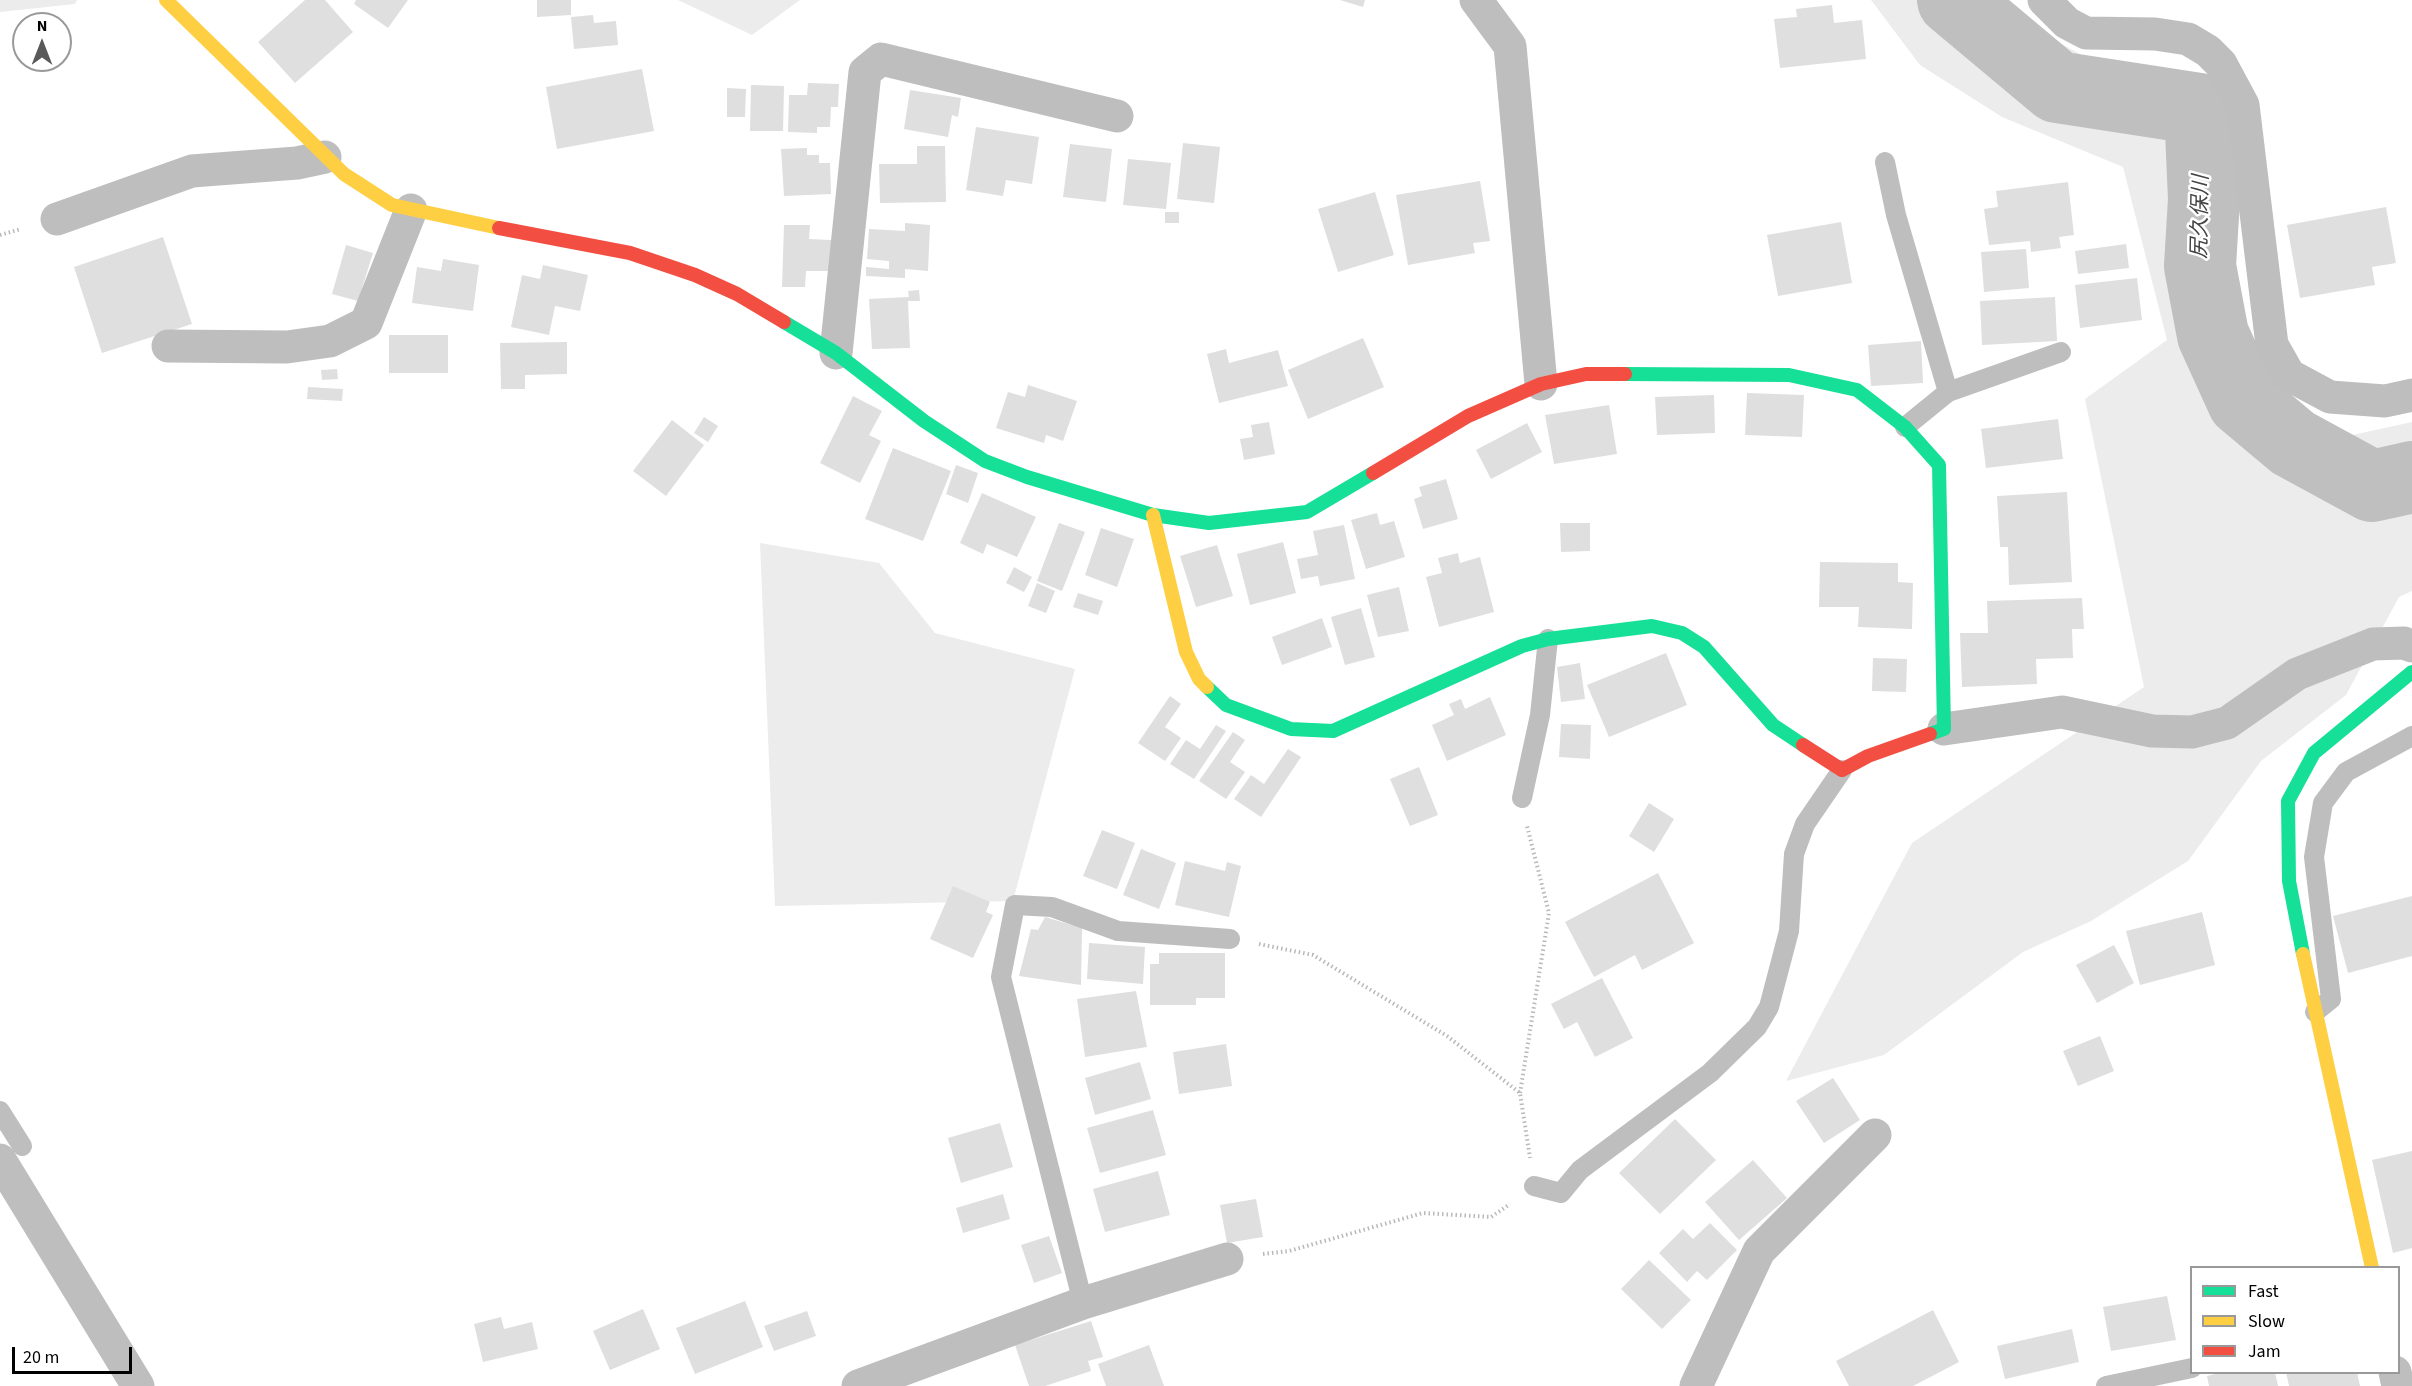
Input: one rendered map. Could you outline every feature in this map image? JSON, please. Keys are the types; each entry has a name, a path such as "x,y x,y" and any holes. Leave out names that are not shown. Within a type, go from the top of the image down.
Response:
{"street":[{"path":"166,0 325,157 344,174 392,205 630,253 684,271 737,294 836,353 924,421 985,461 1027,477 1153,515 1209,523 1307,512 1468,416 1541,384 1586,374 1789,375 1857,390 1905,427 1939,465 1944,729"},
{"path":"1476,0 1510,46 1541,384"},
{"path":"2044,0 2067,23 2086,33 2156,34 2188,39 2208,51 2221,64 2243,105 2272,345 2289,375 2330,397 2385,401 2412,395"},
{"path":"836,353 864,72 881,59 1117,116"},
{"path":"57,219 192,171 297,163 325,157"},
{"path":"168,346 287,347 330,341 366,323 411,210"},
{"path":"1153,515 1186,652 1200,679 1226,705 1264,721 1291,729 1334,731 1522,646 1548,639 1652,626 1682,633 1704,647 1773,725 1842,770 1868,756 1944,729 2062,712 2152,731 2192,732 2227,723 2296,674 2373,644 2404,643 2412,646"},
{"path":"2372,1266 2315,1012 2289,881 2288,801 2314,753 2412,672"},
{"path":"1696,1386 1759,1251 1875,1135"},
{"path":"11,1153 138,1386"},
{"path":"858,1386 1083,1303 1227,1259"}],"lane":[{"path":"1885,162 1896,215 1948,392"},
{"path":"1905,427 1948,392 2061,352"},
{"path":"1522,798 1540,715 1548,639"},
{"path":"2315,1012 2331,999 2314,857 2323,803 2346,772 2412,736"},
{"path":"1534,1186 1561,1193 1580,1170 1710,1073 1757,1027 1769,1007 1789,931 1794,854 1805,824 1842,770"},
{"path":"1083,1303 1001,977 1015,905 1052,907 1118,931 1230,939"},
{"path":"0,1111 11,1153"},
{"path":"2106,1386 2190,1368"}],"path":[{"path":"1227,1259 1289,1251 1423,1213 1491,1217 1534,1186 1520,1093 1549,913 1522,798"},
{"path":"1230,939 1313,955 1447,1036 1520,1093"}],"shaded area":[{"path":"0,0 77,0 75,4 0,12"},
{"path":"678,0 800,0 752,35"},
{"path":"1871,0 1981,0 2078,53 2183,105 2220,219 2244,368 2348,436 2412,422 2412,591 2399,597 2346,695 2261,761 2188,861 2091,921 2023,952 1884,1055 1786,1081 1912,843 2144,687 2085,399 2167,340 2123,167 2002,117 1920,65"},
{"path":"760,543 879,563 935,633 1075,669 1013,901 775,906"}],"building":[{"path":"305,0 325,0 353,32 295,83 258,42"},
{"path":"356,0 408,0 388,28 354,4"},
{"path":"537,0 571,0 571,15 537,17"},
{"path":"1340,0 1365,0 1363,7"},
{"path":"1832,5 1834,23 1862,20 1866,59 1780,68 1774,19 1797,17 1796,9"},
{"path":"593,15 594,23 616,21 618,45 574,49 571,17"},
{"path":"642,69 654,131 557,149 546,87"},
{"path":"808,83 839,84 838,107 831,107 830,127 817,127 817,133 788,132 789,95 807,95"},
{"path":"751,85 784,86 783,131 750,131"},
{"path":"727,88 746,89 745,117 727,117"},
{"path":"910,90 961,98 958,117 952,115 948,137 904,129"},
{"path":"976,127 1039,137 1032,184 1006,180 1003,196 966,190"},
{"path":"1183,143 1220,147 1214,203 1177,199"},
{"path":"1070,144 1112,149 1106,202 1063,197"},
{"path":"917,146 945,146 946,202 880,203 879,164 917,164"},
{"path":"807,148 807,155 819,155 819,163 830,163 831,194 784,196 781,149"},
{"path":"1128,159 1171,163 1166,209 1123,205"},
{"path":"1480,181 1490,241 1473,243 1475,253 1408,265 1396,195"},
{"path":"2068,182 2074,235 2059,237 2061,248 2031,252 2030,241 1989,245 1984,209 1998,207 1996,191"},
{"path":"1375,192 1394,255 1338,272 1318,209"},
{"path":"2386,207 2396,263 2372,267 2375,285 2300,298 2287,225"},
{"path":"1165,212 1179,212 1179,223 1165,223"},
{"path":"1841,222 1852,283 1778,296 1767,235"},
{"path":"905,223 930,225 928,271 905,269 905,278 866,276 866,267 889,269 889,261 867,259 869,229 905,231"},
{"path":"784,225 810,225 809,239 831,240 831,271 806,271 805,287 782,287"},
{"path":"163,237 192,324 102,353 74,267"},
{"path":"2126,244 2129,268 2078,274 2075,251"},
{"path":"346,245 373,253 358,301 332,294"},
{"path":"2026,249 2029,288 1984,292 1981,252"},
{"path":"443,259 479,265 473,311 412,303 417,267 441,271"},
{"path":"543,265 588,275 580,311 555,306 549,335 511,327 522,275 540,279"},
{"path":"2137,278 2142,320 2080,328 2075,285"},
{"path":"919,290 920,301 908,301 910,348 872,349 869,299 909,297 908,291"},
{"path":"2055,297 2057,341 1982,345 1980,301"},
{"path":"389,335 448,335 448,373 389,373"},
{"path":"1363,338 1384,387 1308,419 1288,370"},
{"path":"1921,341 1923,383 1871,386 1868,345"},
{"path":"567,342 567,374 525,375 525,389 501,389 500,343"},
{"path":"1226,349 1229,363 1278,350 1288,386 1219,403 1207,354"},
{"path":"337,369 338,379 322,380 321,370"},
{"path":"1028,385 1077,401 1063,441 1046,435 1044,443 996,428 1008,392 1025,397"},
{"path":"308,387 343,389 342,401 307,399"},
{"path":"1747,393 1804,395 1802,437 1745,435"},
{"path":"1714,395 1715,433 1657,435 1655,397"},
{"path":"853,396 882,411 869,435 881,441 860,483 820,463"},
{"path":"1609,405 1617,454 1554,464 1545,415"},
{"path":"704,417 718,426 708,442 694,433"},
{"path":"2058,419 2063,459 1986,468 1981,429"},
{"path":"672,420 704,445 666,496 633,471"},
{"path":"1269,422 1275,454 1244,460 1240,439 1253,437 1251,425"},
{"path":"1527,423 1542,452 1491,479 1476,450"},
{"path":"893,448 951,471 923,541 865,519"},
{"path":"956,465 978,473 968,503 946,494"},
{"path":"1446,479 1458,519 1423,529 1414,499 1422,496 1419,487"},
{"path":"2067,492 2072,582 2009,585 2008,547 2000,547 1997,496"},
{"path":"982,493 1036,517 1017,557 987,544 983,554 960,543"},
{"path":"1377,513 1380,525 1394,521 1405,557 1366,569 1351,520"},
{"path":"1059,523 1085,532 1062,591 1037,581"},
{"path":"1560,523 1590,523 1590,551 1561,552"},
{"path":"1344,525 1355,579 1320,586 1318,576 1301,579 1297,559 1318,555 1313,531"},
{"path":"1101,528 1134,539 1117,587 1085,575"},
{"path":"1283,542 1296,593 1250,605 1237,554"},
{"path":"1217,545 1233,596 1196,607 1180,556"},
{"path":"1458,553 1460,563 1480,557 1494,612 1439,627 1426,577 1442,573 1438,558"},
{"path":"1820,562 1898,563 1898,582 1913,583 1912,629 1858,627 1859,607 1819,607"},
{"path":"1014,567 1032,577 1024,592 1006,583"},
{"path":"1037,583 1055,591 1046,613 1028,606"},
{"path":"1399,587 1409,631 1378,637 1367,595"},
{"path":"1078,593 1103,601 1098,615 1073,607"},
{"path":"2082,598 2084,629 2072,629 2073,658 2036,659 2037,684 1962,687 1960,633 1988,633 1987,601"},
{"path":"1361,608 1375,657 1345,665 1331,617"},
{"path":"1322,618 1332,647 1282,665 1272,637"},
{"path":"1666,653 1687,705 1609,737 1587,685"},
{"path":"1873,658 1907,659 1906,692 1872,691"},
{"path":"1580,663 1585,699 1561,702 1557,667"},
{"path":"1170,696 1181,704 1165,727 1181,738 1165,761 1138,743"},
{"path":"1490,697 1506,735 1447,761 1432,725 1454,715 1449,704 1461,699 1465,709"},
{"path":"1561,724 1591,725 1590,759 1559,757"},
{"path":"1216,725 1226,731 1194,779 1170,764 1186,740 1200,749"},
{"path":"1233,732 1245,740 1230,762 1245,772 1226,799 1199,781"},
{"path":"1288,749 1301,757 1261,817 1234,799 1251,775 1264,784"},
{"path":"1419,767 1438,815 1410,826 1390,779"},
{"path":"1649,803 1674,819 1654,852 1629,836"},
{"path":"1102,830 1135,843 1117,889 1083,876"},
{"path":"1141,849 1176,863 1159,909 1123,895"},
{"path":"1185,861 1225,871 1227,862 1241,866 1229,917 1175,905"},
{"path":"1658,873 1694,943 1642,970 1635,955 1594,977 1565,922"},
{"path":"953,886 990,902 986,912 993,915 973,958 930,939"},
{"path":"2412,896 2412,956 2348,973 2333,916"},
{"path":"2202,912 2215,965 2140,985 2126,931"},
{"path":"1045,917 1082,928 1081,985 1019,976 1031,929 1038,930"},
{"path":"1089,943 1145,947 1143,984 1087,979"},
{"path":"2114,945 2134,983 2097,1003 2076,965"},
{"path":"1159,953 1225,953 1225,998 1196,998 1196,1005 1150,1005 1150,964 1159,964"},
{"path":"1602,978 1633,1038 1595,1057 1577,1022 1564,1029 1551,1004"},
{"path":"1136,991 1147,1047 1085,1057 1077,999"},
{"path":"2100,1036 2114,1071 2078,1086 2063,1051"},
{"path":"1226,1044 1232,1086 1179,1094 1173,1052"},
{"path":"1140,1062 1151,1099 1095,1115 1085,1078"},
{"path":"1833,1078 1860,1120 1824,1143 1796,1101"},
{"path":"1153,1110 1166,1155 1100,1173 1087,1128"},
{"path":"1675,1119 1716,1160 1660,1214 1619,1173"},
{"path":"1000,1123 1013,1167 961,1183 948,1138"},
{"path":"2412,1151 2412,1248 2393,1253 2372,1160"},
{"path":"1753,1160 1787,1198 1739,1240 1705,1202"},
{"path":"1158,1171 1170,1215 1105,1232 1093,1189"},
{"path":"1003,1194 1010,1219 963,1233 956,1208"},
{"path":"1256,1199 1263,1237 1227,1243 1220,1205"},
{"path":"1710,1223 1737,1250 1707,1280 1697,1271 1687,1282 1659,1253 1683,1229 1693,1239"},
{"path":"1049,1236 1062,1273 1034,1283 1021,1245"},
{"path":"1649,1260 1691,1300 1662,1329 1621,1289"},
{"path":"2167,1296 2176,1340 2111,1351 2103,1307"},
{"path":"745,1301 763,1347 695,1374 676,1328"},
{"path":"643,1309 660,1349 610,1370 593,1331"},
{"path":"1933,1310 1959,1362 1913,1386 1849,1386 1836,1361"},
{"path":"807,1311 816,1336 774,1351 764,1326"},
{"path":"501,1317 504,1329 532,1322 538,1349 483,1362 474,1324"},
{"path":"1091,1321 1103,1357 1088,1361 1091,1371 1045,1386 1029,1386 1015,1345"},
{"path":"2072,1329 2079,1362 2005,1379 1997,1346"},
{"path":"1149,1345 1164,1386 1106,1386 1098,1364"},
{"path":"2275,1374 2278,1386 2209,1386 2207,1376"},
{"path":"2286,1374 2357,1374 2360,1386 2289,1386"}],"waterway":[{"name":"尻久保川","path":"1953,0 2057,87 2200,109 2204,199 2200,266 2213,335 2243,401 2293,443 2372,486 2412,477"}],"traffic: fast":[{"path":"784,322 836,353 924,421 985,461 1027,477 1153,515 1209,523 1307,512 1373,473"},
{"path":"1625,374 1789,375 1857,390 1905,427 1939,465 1944,729 1930,734"},
{"path":"1207,687 1226,705 1291,729 1333,731 1522,646 1548,639 1652,626 1682,633 1704,647 1773,725 1803,745"},
{"path":"2303,954 2289,881 2288,801 2314,753 2412,672"}],"traffic: slow":[{"path":"166,0 344,174 392,205 499,228"},
{"path":"1153,515 1186,652 1199,679 1207,687"},
{"path":"2303,954 2372,1266"}],"traffic: jam":[{"path":"499,228 630,253 695,275 737,294 784,322"},
{"path":"1373,473 1468,416 1541,384 1586,374 1625,374"},
{"path":"1803,745 1842,770 1868,756 1930,734"}]}
